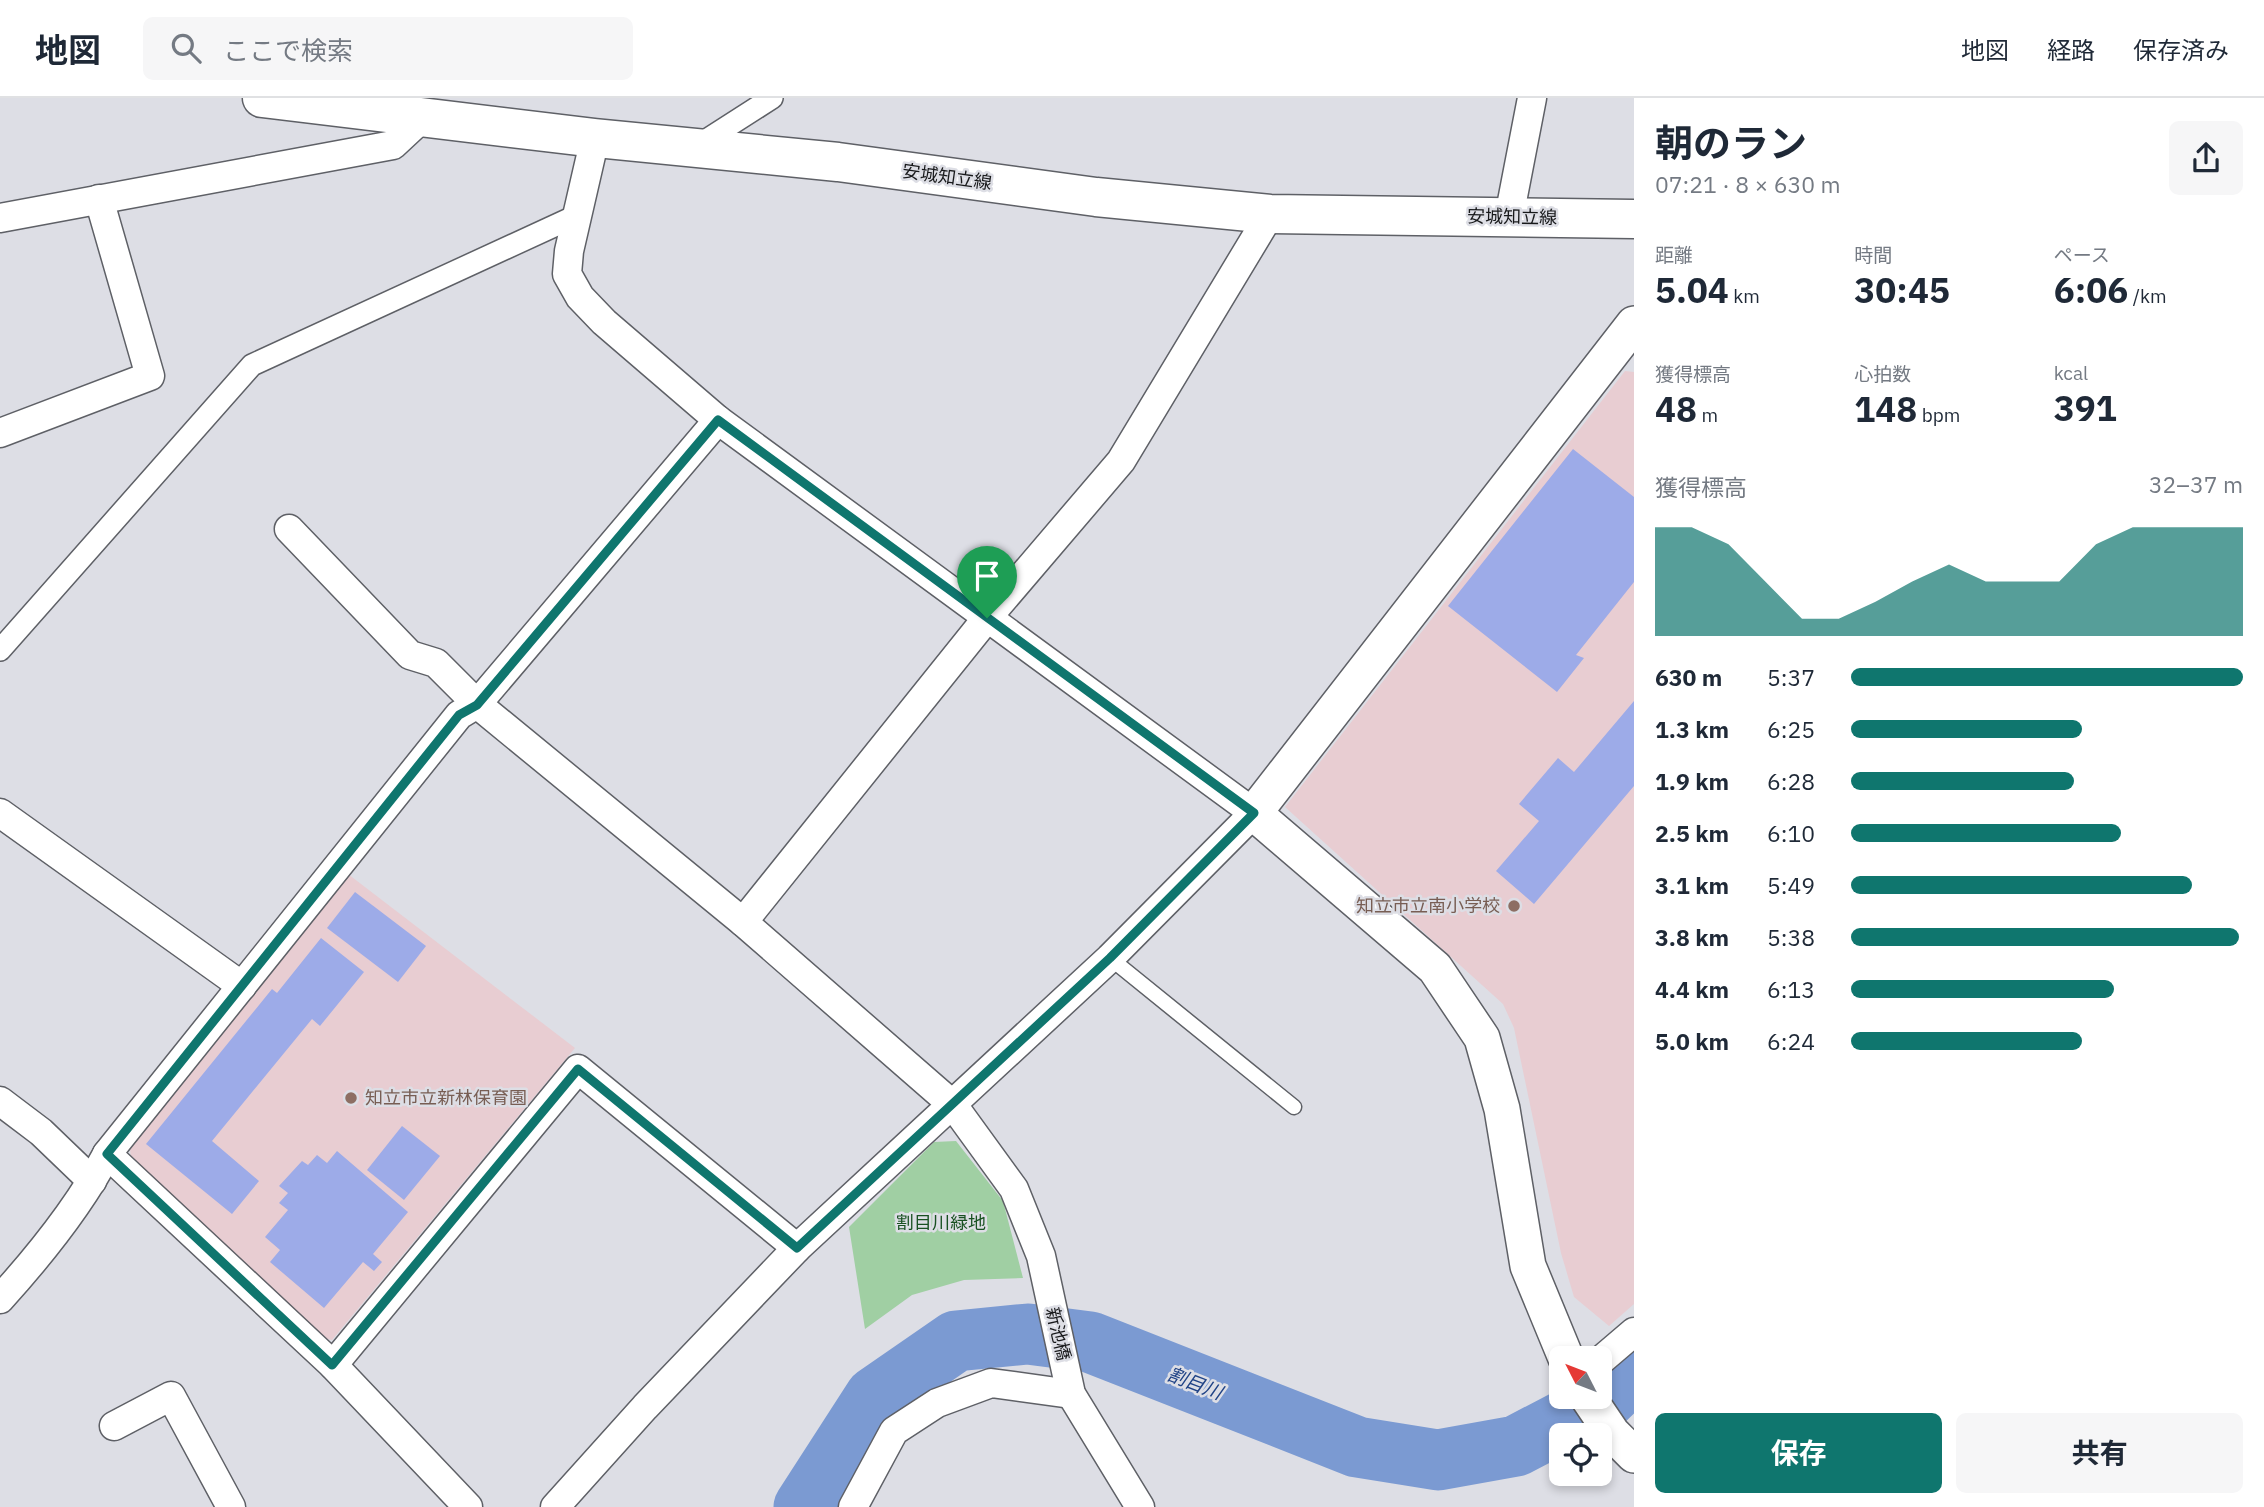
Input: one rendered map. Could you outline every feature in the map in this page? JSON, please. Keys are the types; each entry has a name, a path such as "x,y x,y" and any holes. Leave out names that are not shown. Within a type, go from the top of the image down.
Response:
{"main road":[{"name":"安城知立線","path":"262,98 594,138 838,162 1096,197 1270,214 1634,219"}],"street":[{"path":"695,147 772,98"},
{"path":"1509,217 1532,98"},
{"path":"0,218 393,145 422,118"},
{"path":"594,138 569,251 567,274 580,297 604,322 718,420 1254,813 1435,968 1482,1038 1502,1109 1528,1266 1561,1346"},
{"path":"0,433 150,376 99,199"},
{"path":"743,922 987,618 1121,461 1270,214"},
{"path":"0,650 253,365 578,215"},
{"path":"555,1507 645,1407 797,1248 1110,958 1254,813 1634,324"},
{"path":"0,1299 22,1275 92,1181 107,1154 459,715 477,705 718,420"},
{"name":"新池橋","path":"289,529 410,655 436,663 477,705 743,922 953,1105 1014,1189 1041,1256 1069,1384 1136,1505"},
{"path":"0,815 242,986"},
{"path":"332,1365 578,1069 797,1248"},
{"path":"0,1101 41,1132 92,1181"},
{"path":"107,1154 332,1365 468,1507"},
{"path":"1612,1351 1634,1332"},
{"path":"853,1507 894,1432 937,1403 991,1382 1069,1384"},
{"path":"114,1426 172,1396 231,1507"},
{"path":"1597,1409 1623,1444"}],"lane":[{"path":"1110,958 1294,1107"}],"shaded area":[{"name":"知立市立南小学校","path":"1625,371 1634,372 1634,1304 1609,1326 1574,1297 1561,1253 1514,1028 1503,1004 1285,807"},
{"name":"知立市立新林保育園","path":"348,874 575,1048 332,1340 317,1337 131,1162 130,1148"}],"green space":[{"name":"割目川緑地","path":"956,1141 1003,1201 1023,1278 964,1280 912,1295 865,1329 849,1227 934,1142"}],"building":[{"path":"1573,449 1634,497 1634,582 1576,655 1584,658 1557,692 1448,606"},
{"path":"1634,701 1634,786 1534,904 1496,871 1539,821 1519,804 1558,758 1574,772"},
{"path":"355,892 426,946 398,982 327,928"},
{"path":"321,938 364,972 320,1026 312,1019 212,1141 259,1181 232,1214 146,1144 272,989 277,993"},
{"path":"402,1126 440,1156 404,1200 367,1170"},
{"path":"337,1151 408,1212 373,1254 382,1262 374,1271 363,1262 324,1308 270,1262 280,1250 265,1237 288,1210 279,1203 288,1193 279,1186 302,1161 308,1165 317,1155 327,1163"}],"waterway":[{"name":"割目川","path":"804,1507 875,1397 956,1341 1028,1334 1090,1342 1357,1447 1438,1460 1516,1446 1604,1400 1634,1371"}],"place":[{"name":"知立市立南小学校","path":"1514,906"},
{"name":"知立市立新林保育園","path":"351,1098"}],"route":[{"path":"718,420 987,618 1254,813 1110,958 797,1248 578,1069 332,1365 107,1154 459,715 477,705 718,420"}]}
